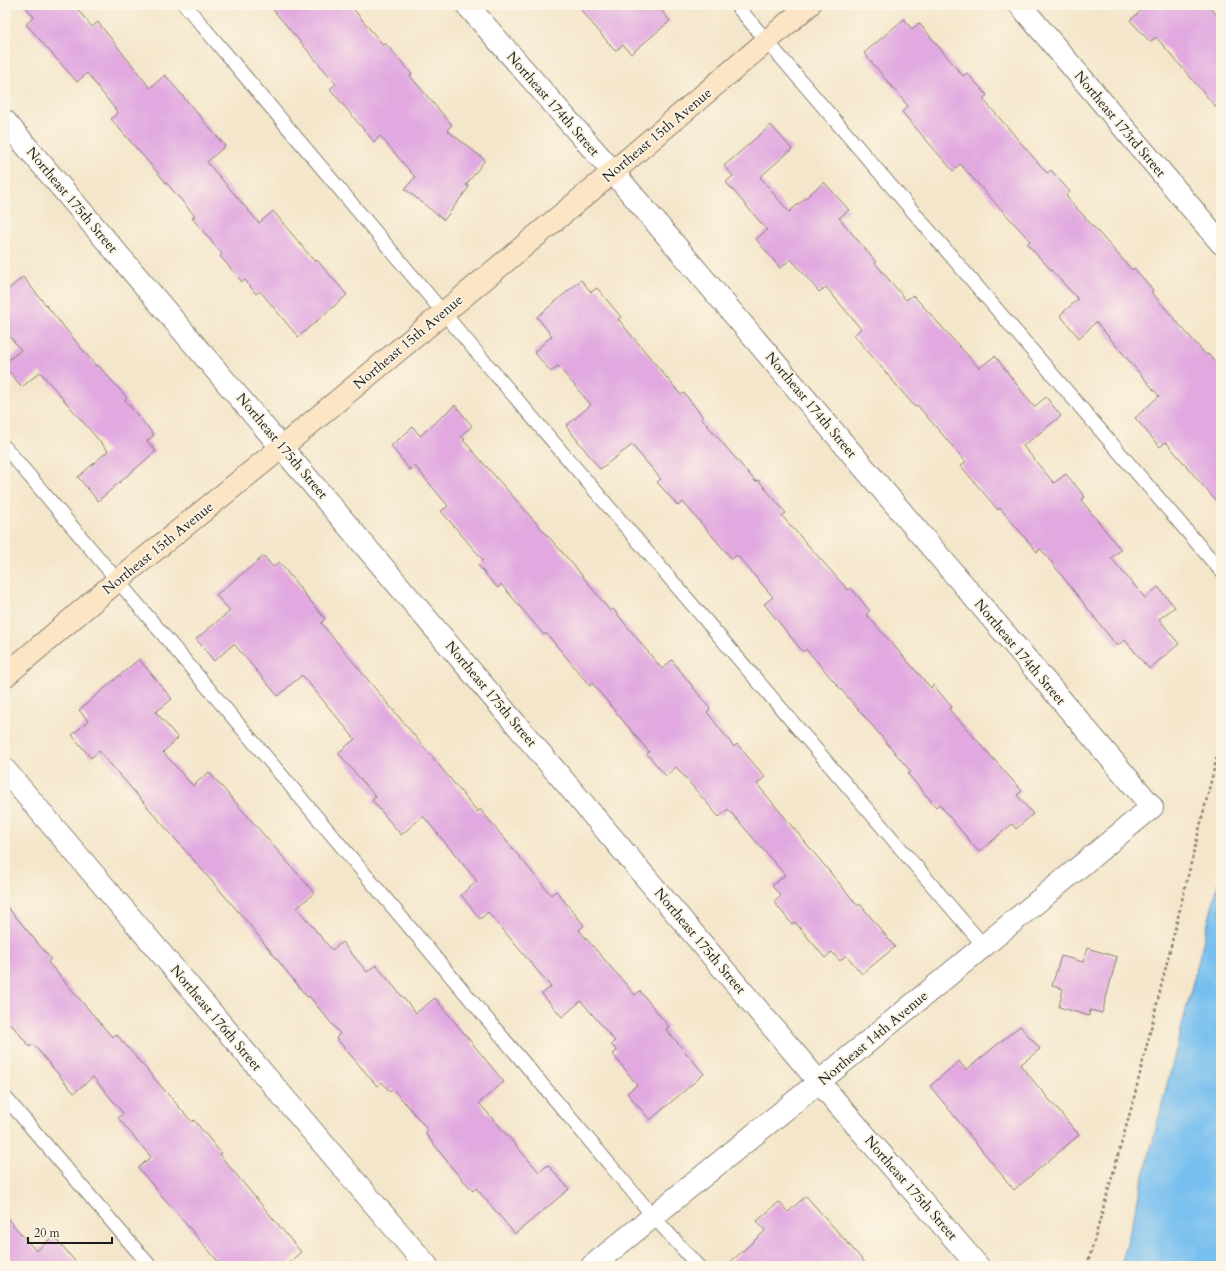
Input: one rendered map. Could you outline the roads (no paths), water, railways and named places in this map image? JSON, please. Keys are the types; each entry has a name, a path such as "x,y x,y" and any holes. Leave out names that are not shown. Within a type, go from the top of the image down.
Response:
{"street":[{"name":"Northeast 174th Street","path":"467,5 614,172 1152,807"},
{"name":"Northeast 15th Avenue","path":"5,676 118,580 614,172 809,5"},
{"name":"Northeast 173rd Street","path":"1020,5 1221,243"},
{"name":"Northeast 175th Street","path":"5,121 282,446 819,1082 978,1266"},
{"name":"Northeast 176th Street","path":"5,770 427,1266"},
{"name":"Northeast 14th Avenue","path":"592,1266 819,1082 1152,807"}],"lane":[{"path":"185,5 444,313 984,946"},
{"path":"736,5 1221,571"},
{"path":"5,447 654,1216 698,1266"},
{"path":"5,1097 150,1266"}],"water":[{"path":"1221,872 1221,1266 1121,1266"}]}
